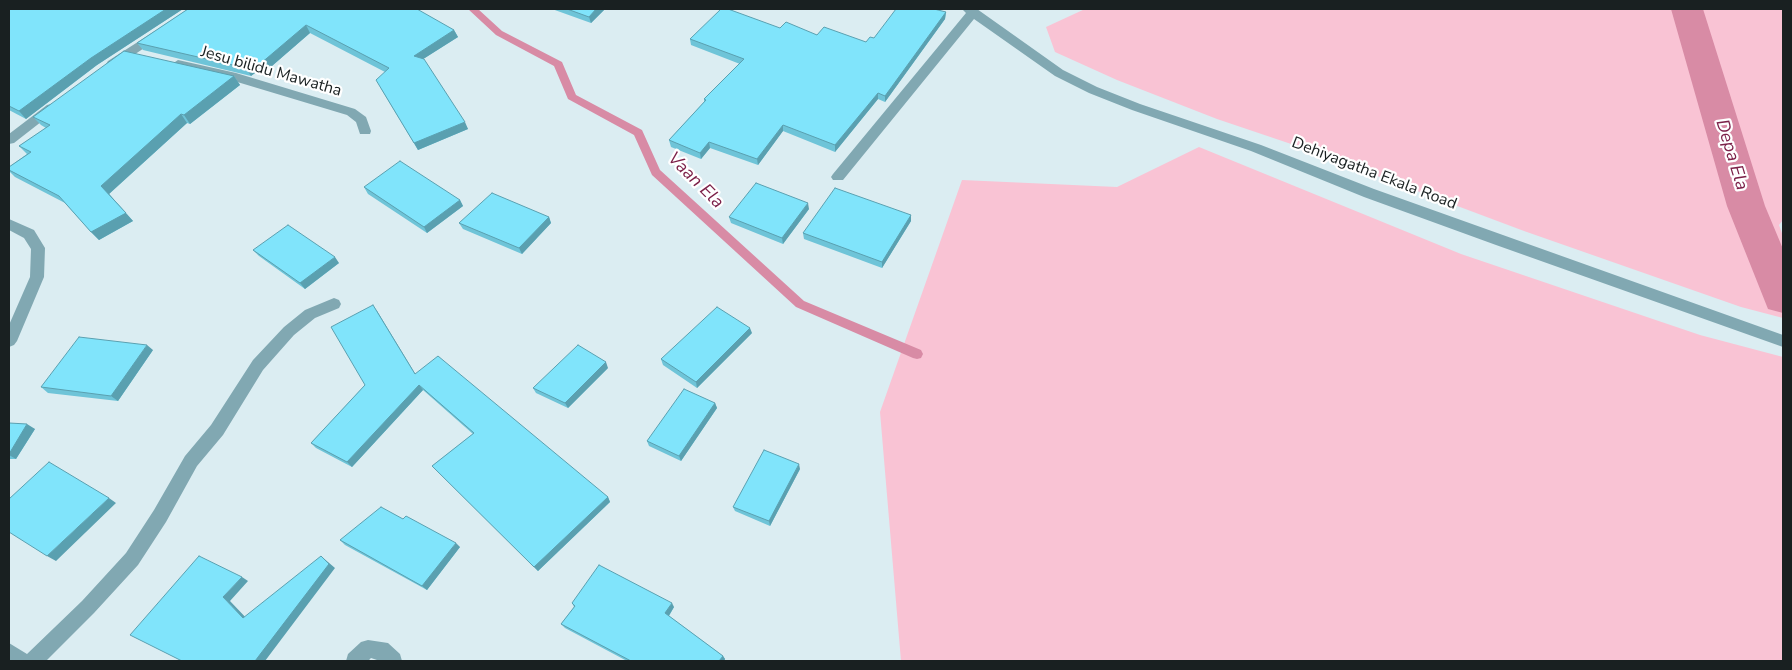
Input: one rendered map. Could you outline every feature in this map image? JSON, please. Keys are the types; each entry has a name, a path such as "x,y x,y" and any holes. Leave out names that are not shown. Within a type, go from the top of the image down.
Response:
{"street":[{"path":"838,178 970,10"},
{"name":"Dehiyagatha Ekala Road","path":"970,10 1059,73 1093,90 1136,107 1256,148 1492,237 1783,340"},
{"path":"102,70 168,26"},
{"path":"128,53 147,57"},
{"name":"Jesu bilidu Mawatha","path":"166,61 236,77 351,112 362,120 366,131"},
{"path":"9,140 62,100"},
{"path":"9,224 28,234 38,248 37,276 9,342"},
{"path":"33,661 88,607 132,559 160,516 191,461 217,430 258,365 289,331 310,314 334,304"},
{"path":"355,661 368,650 381,650 393,661"},
{"path":"9,652 22,661"}],"shaded area":[{"path":"1085,9 1783,9 1783,220 1779,225 1783,236 1783,318 1741,307 1524,231 1300,147 1217,119 1117,80 1055,52 1046,27"},
{"path":"1199,147 1461,254 1700,335 1783,357 1783,661 901,661 880,412 962,180 1117,187"}],"building":[{"path":"9,9 166,9 91,58 19,111 9,106"},
{"path":"188,9 417,9 454,30 414,56 424,59 465,122 414,143 376,80 389,68 306,25 260,64 254,62 246,68 137,43"},
{"path":"567,9 596,9 589,17"},
{"path":"721,9 728,9 780,28 786,22 817,35 824,27 866,42 870,37 874,38 896,9 934,9 946,12 885,96 878,93 835,145 783,125 757,159 709,142 700,153 669,140 706,100 704,99 744,59 690,39"},
{"path":"124,51 234,76 184,115 181,114 101,186 126,213 91,232 59,196 9,170 9,167 31,152 19,146 50,125 33,117"},
{"path":"400,161 460,200 424,227 364,187"},
{"path":"756,183 808,203 782,238 729,217"},
{"path":"835,188 911,215 882,262 803,233"},
{"path":"492,193 549,217 519,248 459,223"},
{"path":"288,225 335,257 300,283 253,250"},
{"path":"373,305 415,374 438,356 608,497 534,567 432,466 474,433 419,385 347,462 311,443 365,385 331,327"},
{"path":"717,307 750,328 696,382 661,359"},
{"path":"79,337 147,345 111,396 41,387"},
{"path":"578,345 606,362 565,403 533,388"},
{"path":"684,389 715,403 679,456 647,441"},
{"path":"9,423 27,424 9,454"},
{"path":"764,450 799,464 769,521 733,507"},
{"path":"49,462 109,498 47,556 9,532 9,499"},
{"path":"381,507 403,519 406,516 456,543 422,586 340,540"},
{"path":"199,556 242,577 223,597 243,618 321,556 329,564 255,661 182,661 130,635"},
{"path":"599,565 672,603 665,613 723,656 719,661 631,661 561,624 575,606 572,603"}],"waterway":[{"name":"Vaan Ela","path":"473,9 499,33 558,64 572,97 638,133 656,172 800,304 917,354"},
{"name":"Depa Ela","path":"1687,9 1746,206 1783,297"}]}
